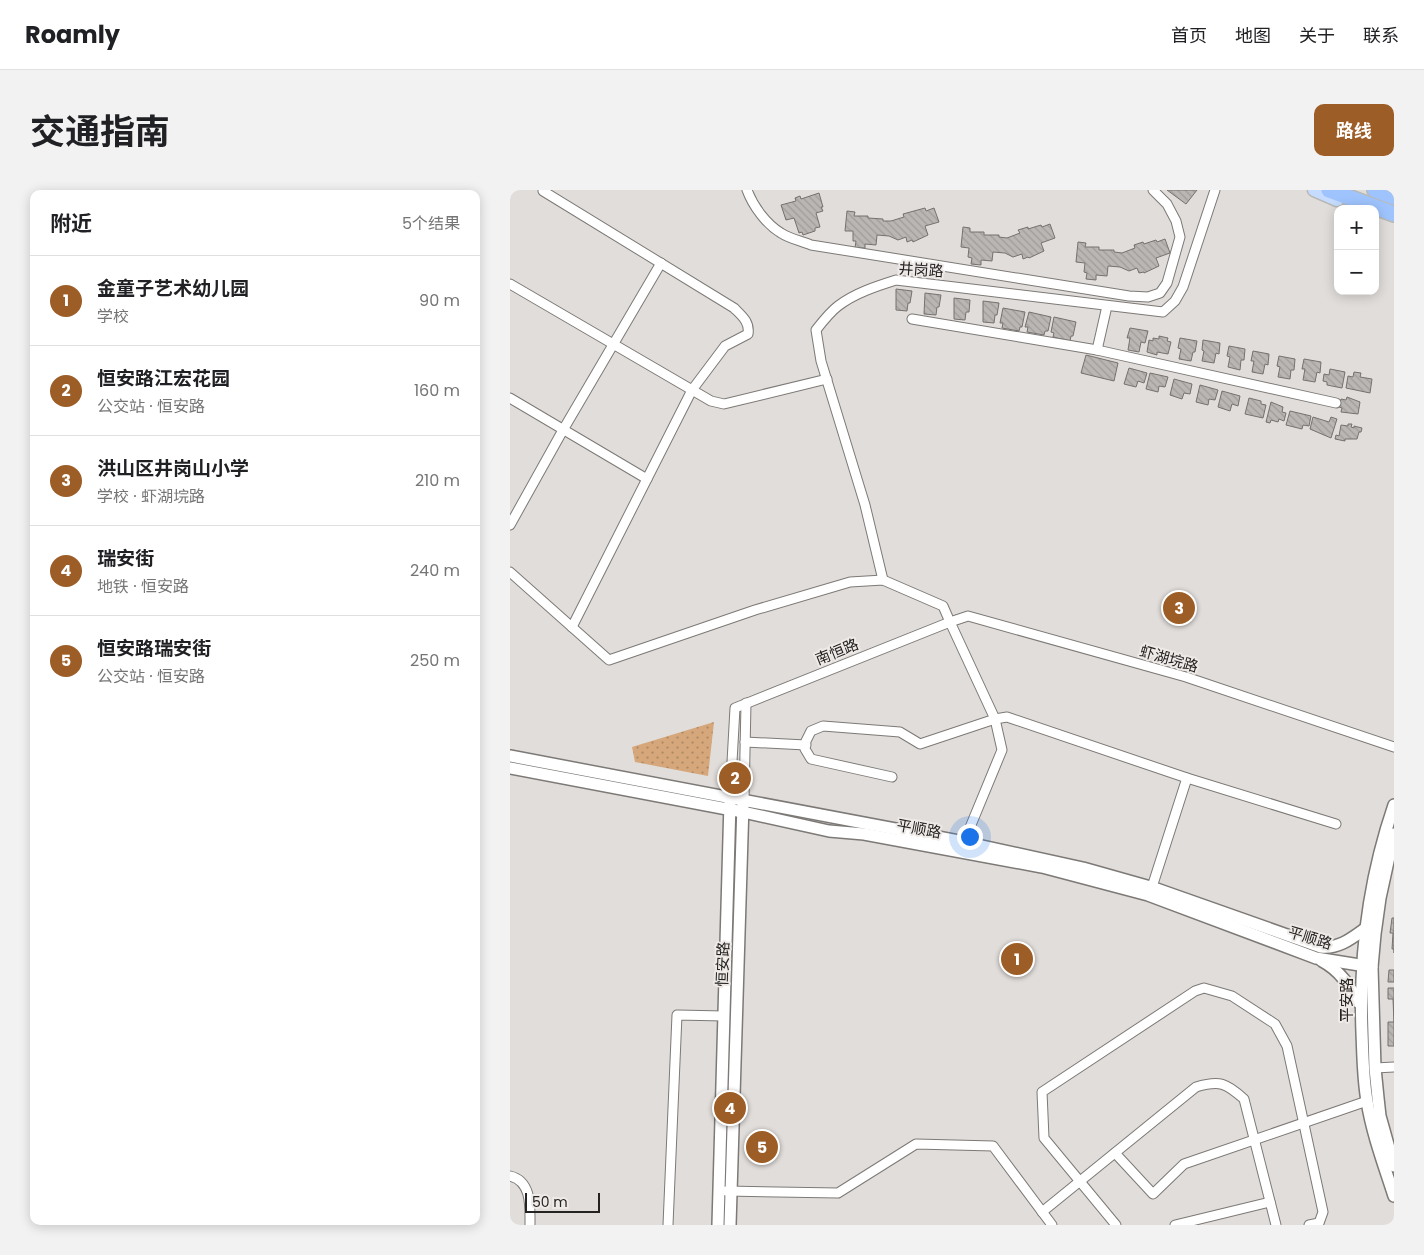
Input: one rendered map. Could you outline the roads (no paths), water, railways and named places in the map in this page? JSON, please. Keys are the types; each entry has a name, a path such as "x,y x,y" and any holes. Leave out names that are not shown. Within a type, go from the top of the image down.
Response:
{"highway":[{"path":"1329,190 1394,214"},
{"path":"1375,190 1394,197"}],"main road":[{"path":"1314,190 1350,205"},
{"path":"1379,215 1394,221"},
{"name":"平顺路","path":"510,756 730,804 743,812 829,831 889,839 1042,867 1084,877 1162,900 1316,958 1367,966"},
{"name":"平顺路","path":"510,768 730,804 744,800 964,842 1083,868 1152,887 1321,947 1341,945 1366,928"},
{"name":"恒安路","path":"730,1225 744,800"},
{"name":"恒安路","path":"718,1225 730,804"},
{"name":"平安路","path":"1394,805 1373,883 1366,928 1367,966 1380,1116 1394,1166"},
{"name":"平安路","path":"1394,834 1380,898 1361,1005 1363,1068 1367,1101 1380,1153 1394,1196"},
{"path":"1316,958 1336,970 1346,981 1361,1005"}],"street":[{"path":"747,190 751,201 770,224 782,234 811,245 1129,296 1148,297 1160,293 1168,283 1180,237 1176,221 1167,204 1154,190"},
{"name":"井岗路","path":"883,580 865,505 821,361 816,330 838,306 863,292 896,280 1163,312 1175,301 1183,287 1215,190"},
{"path":"543,191 734,308 748,322 748,334 725,346 692,390 572,627"},
{"path":"510,525 563,430 661,263"},
{"path":"510,284 711,401 724,404 827,379"},
{"path":"1097,350 1107,306"},
{"path":"912,319 1097,350 1336,403"},
{"path":"510,398 647,479"},
{"path":"510,572 609,660 755,610 850,582 883,580 943,606 995,719 1002,750 964,842"},
{"name":"虾湖垸路","path":"950,622 968,616 1186,678 1394,746"},
{"name":"南恒路","path":"735,708 950,622"},
{"name":"恒安路","path":"744,800 746,703"},
{"name":"恒安路","path":"730,804 735,708"},
{"path":"892,777 811,759 805,749 811,731 823,726 900,732 920,744 995,719 1007,717 1187,778 1336,824"},
{"path":"745,742 806,745"},
{"path":"1152,887 1187,778"},
{"path":"1116,1225 1044,1138 1042,1092 1195,991 1204,988 1232,996 1275,1024 1287,1046 1323,1212 1319,1222 1308,1225"},
{"path":"668,1225 676,1016 724,1016"},
{"path":"1375,1068 1394,1067"},
{"path":"1042,1212 1196,1087 1212,1082 1230,1087 1244,1099 1276,1225"},
{"path":"1115,1153 1153,1194 1184,1164 1367,1101"},
{"path":"719,1191 838,1193 916,1144 993,1146 1052,1225"},
{"path":"510,1176 525,1186 530,1201 530,1225"},
{"path":"1175,1225 1270,1202"}],"place":[{"name":"洪山区井岗山小学","path":"1179,608"},
{"name":"恒安路江宏花园","path":"735,778"},
{"name":"金童子艺术幼儿园","path":"1017,959"},
{"name":"瑞安街","path":"730,1108"},
{"name":"恒安路瑞安街","path":"762,1147"}]}
